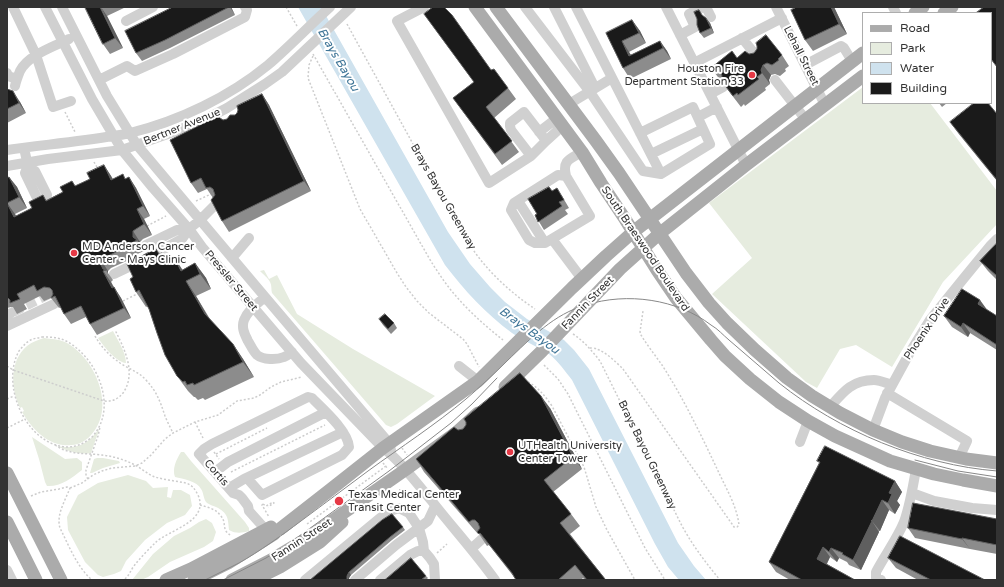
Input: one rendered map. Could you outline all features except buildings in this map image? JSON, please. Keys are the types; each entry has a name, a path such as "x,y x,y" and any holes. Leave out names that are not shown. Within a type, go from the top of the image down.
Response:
{"main road":[{"name":"South Braeswood Boulevard","path":"475,7 582,152 594,173 685,311 725,356 750,380 779,402 808,421 835,436 890,461 963,480 997,486"},
{"name":"South Braeswood Boulevard","path":"496,7 619,173 686,273 727,324 754,350 787,378 812,396 873,430 930,452 997,463"},
{"name":"Fannin Street","path":"194,580 248,552 274,529 388,448 481,378 572,288 633,232 862,54"},
{"name":"Fannin Street","path":"232,580 271,560 306,539 457,432 465,432 491,400 542,351 620,268 659,234 746,165 862,77"},
{"path":"560,122 571,108"},
{"path":"7,473 61,580"},
{"path":"254,580 273,575 320,542 386,483"},
{"path":"7,522 11,542 36,580"},
{"path":"166,580 274,529"}],"street":[{"path":"13,7 36,55 53,107 71,101"},
{"name":"Pressler Street","path":"45,7 92,99 122,150 189,229 202,247 292,352 315,377 388,448"},
{"name":"Pressler Street","path":"62,7 98,80 129,134 137,145 328,371 405,470 495,580"},
{"path":"126,21 152,7"},
{"path":"98,80 127,66 136,71 173,54 245,16 247,10 245,7"},
{"name":"Bertner Avenue","path":"7,150 129,134 180,117 239,86 268,65 330,7"},
{"name":"Bertner Avenue","path":"7,166 27,164 48,159 122,150 204,120 244,98 282,72 350,7"},
{"path":"424,7 397,21 489,183 531,156 557,131 560,122 552,122 540,132"},
{"path":"525,7 592,90 643,171 661,174 710,144 693,107 640,133"},
{"path":"554,7 592,90"},
{"path":"576,7 661,174"},
{"path":"666,7 746,165"},
{"path":"680,34 695,27 688,14 704,7 711,17"},
{"name":"Lehall Street","path":"776,7 825,105"},
{"path":"694,63 782,18"},
{"path":"7,73 8,76 16,82 20,71 28,60 76,36"},
{"path":"742,38 758,58"},
{"path":"805,65 840,46 844,48 852,61"},
{"path":"571,108 592,90 612,78"},
{"path":"775,80 806,120"},
{"path":"710,94 723,87"},
{"path":"221,96 227,108 226,115 233,118"},
{"path":"698,117 717,107"},
{"path":"531,156 511,130 510,123 524,112 546,140"},
{"path":"651,154 703,128"},
{"path":"24,148 27,164 25,173 42,197"},
{"path":"566,176 558,176 514,203 511,210 529,240 535,243 548,241 590,216 566,176 564,169 567,162 582,152"},
{"path":"114,274 182,239 189,229 216,204"},
{"path":"146,246 177,230 189,229"},
{"path":"232,258 249,238"},
{"name":"Phoenix Drive","path":"873,430 890,389 930,320 997,239"},
{"path":"548,241 582,279"},
{"path":"265,297 253,307 244,320 243,330 252,349 257,355 270,359 283,358 292,352"},
{"path":"7,326 54,304"},
{"path":"459,366 481,378"},
{"path":"315,377 328,371"},
{"path":"830,407 845,389 857,382 875,380 967,441 960,458"},
{"name":"Cortis","path":"274,529 244,509 234,499 231,490 199,454 212,444 308,397 312,398 326,412"},
{"path":"215,472 228,462 326,412 343,432 349,443 349,447 342,455 262,495 247,478"},
{"path":"800,442 808,421"},
{"path":"231,490 247,478 343,432"},
{"path":"881,580 876,578 876,572 904,522 912,493 916,469"},
{"path":"912,493 934,500 972,508 997,510"},
{"path":"355,580 428,521 435,506"},
{"path":"305,580 380,518 390,511 399,508 409,513 418,528 424,542 424,551 434,564 435,580"},
{"path":"471,549 482,539"},
{"path":"380,580 410,555 418,551 424,551"},
{"path":"7,570 12,580"}],"path":[{"path":"286,7 298,28"},
{"name":"Brays Bayou Greenway","path":"345,21 472,249 496,277 522,300 535,308"},
{"path":"481,378 467,344 463,339 429,313 411,294 397,273 360,209 308,78 308,65 313,55 438,273 461,302 496,334"},
{"path":"123,301 143,291"},
{"path":"590,348 596,348 617,362 623,369 734,527 737,527 740,524 733,502 708,450 662,364 641,335 640,332 643,311"},
{"path":"7,366 12,370 104,402 113,401 122,394 129,377 129,368 125,352 115,330"},
{"name":"Brays Bayou Greenway","path":"573,334 580,338 600,361 685,532 704,561 720,580"},
{"path":"95,336 104,350 120,363 145,379 160,399 173,433"},
{"path":"88,479 86,474 92,455 98,436 103,415 104,402 102,390 95,371 83,353 65,340 42,337 33,339 21,348 16,355 12,370 12,387 18,407 24,419 34,432 60,449 68,452 92,455 101,455 122,459 154,477 191,485 197,494 200,505 193,520 156,541 134,565 130,573 123,580"},
{"path":"549,369 568,394 645,548 666,580"},
{"path":"518,375 535,385 552,406 584,467 596,507 635,580"},
{"path":"31,496 41,492 67,487 70,488 82,483 93,475 112,468 135,466 142,463 165,439 173,433 195,422 218,415 237,401 254,398 281,382 315,377"},
{"path":"7,399 14,396"},
{"path":"7,428 24,419"},
{"path":"232,472 334,421"},
{"path":"53,444 72,447 84,443 91,438 100,426"},
{"path":"402,448 407,455"},
{"path":"383,463 388,469"},
{"path":"305,526 386,466"},
{"path":"399,500 400,487"},
{"path":"70,488 58,523 82,570 92,580"},
{"path":"264,509 273,503 272,502 267,506 268,507 274,503 273,502 266,506"},
{"path":"200,505 221,515 227,534 238,538"},
{"path":"436,553 448,544"}],"green space":[{"path":"862,88 862,104 931,104 997,191 997,224 943,282 892,367 856,345 840,349 817,388 806,382 712,294 752,258 709,203"},
{"path":"264,270 269,279 277,275 297,314 353,349 435,396 397,424 391,427 386,425 272,293 270,282 260,271"},
{"path":"113,331 123,351 126,363 114,357 98,338"},
{"path":"44,338 65,342 76,349 93,371 99,384 102,398 102,411 99,424 88,438 78,444 56,444 44,438 34,429 22,412 24,411 22,407 20,408 17,400 13,376 17,359 27,346"},
{"path":"99,429 91,453 74,452 57,446 70,447 81,445 90,439"},
{"path":"32,437 65,459 77,458 82,462 82,470 70,479 57,485 47,486"},
{"path":"181,452 184,452 245,522 249,528 249,531 239,533 229,530 228,519 223,511 207,503 199,486 190,481 175,477 175,464"},
{"path":"97,458 119,461 120,463 90,473 94,459"},
{"path":"128,475 146,481 153,488 168,487 167,497 171,498 173,490 181,490 190,495 192,506 185,515 167,523 145,540 126,561 121,571 103,577 98,575 85,562 68,530 67,517 78,495 98,483"},
{"path":"206,519 212,523 216,532 213,541 204,547 170,562 148,577 141,580 132,580 153,554 174,536"}],"water":[{"name":"Brays Bayou","path":"298,7 321,7 448,232 470,264 505,302 527,319 564,340 589,369 678,543 706,580 679,580 668,567 572,380 561,366 549,354 516,336 493,318 468,293 445,265"}],"tunnel":[{"path":"13,312 53,292"}],"tram line":[{"path":"205,580 239,563 270,543 442,418 492,376 516,352 553,321 574,309 602,301 618,299 651,300 683,309 698,316 716,328 779,383 802,400 854,430 882,443 910,453 939,461 997,471"},
{"path":"223,580 266,558 291,542 389,471 451,423 497,378"},
{"path":"915,460 958,471 997,477"}],"place":[{"name":"Houston Fire Department Station 33","path":"752,75"},
{"name":"MD Anderson Cancer Center - Mays Clinic","path":"74,253"},
{"name":"UTHealth University Center Tower","path":"510,452"},
{"name":"Texas Medical Center Transit Center","path":"339,501"}]}
